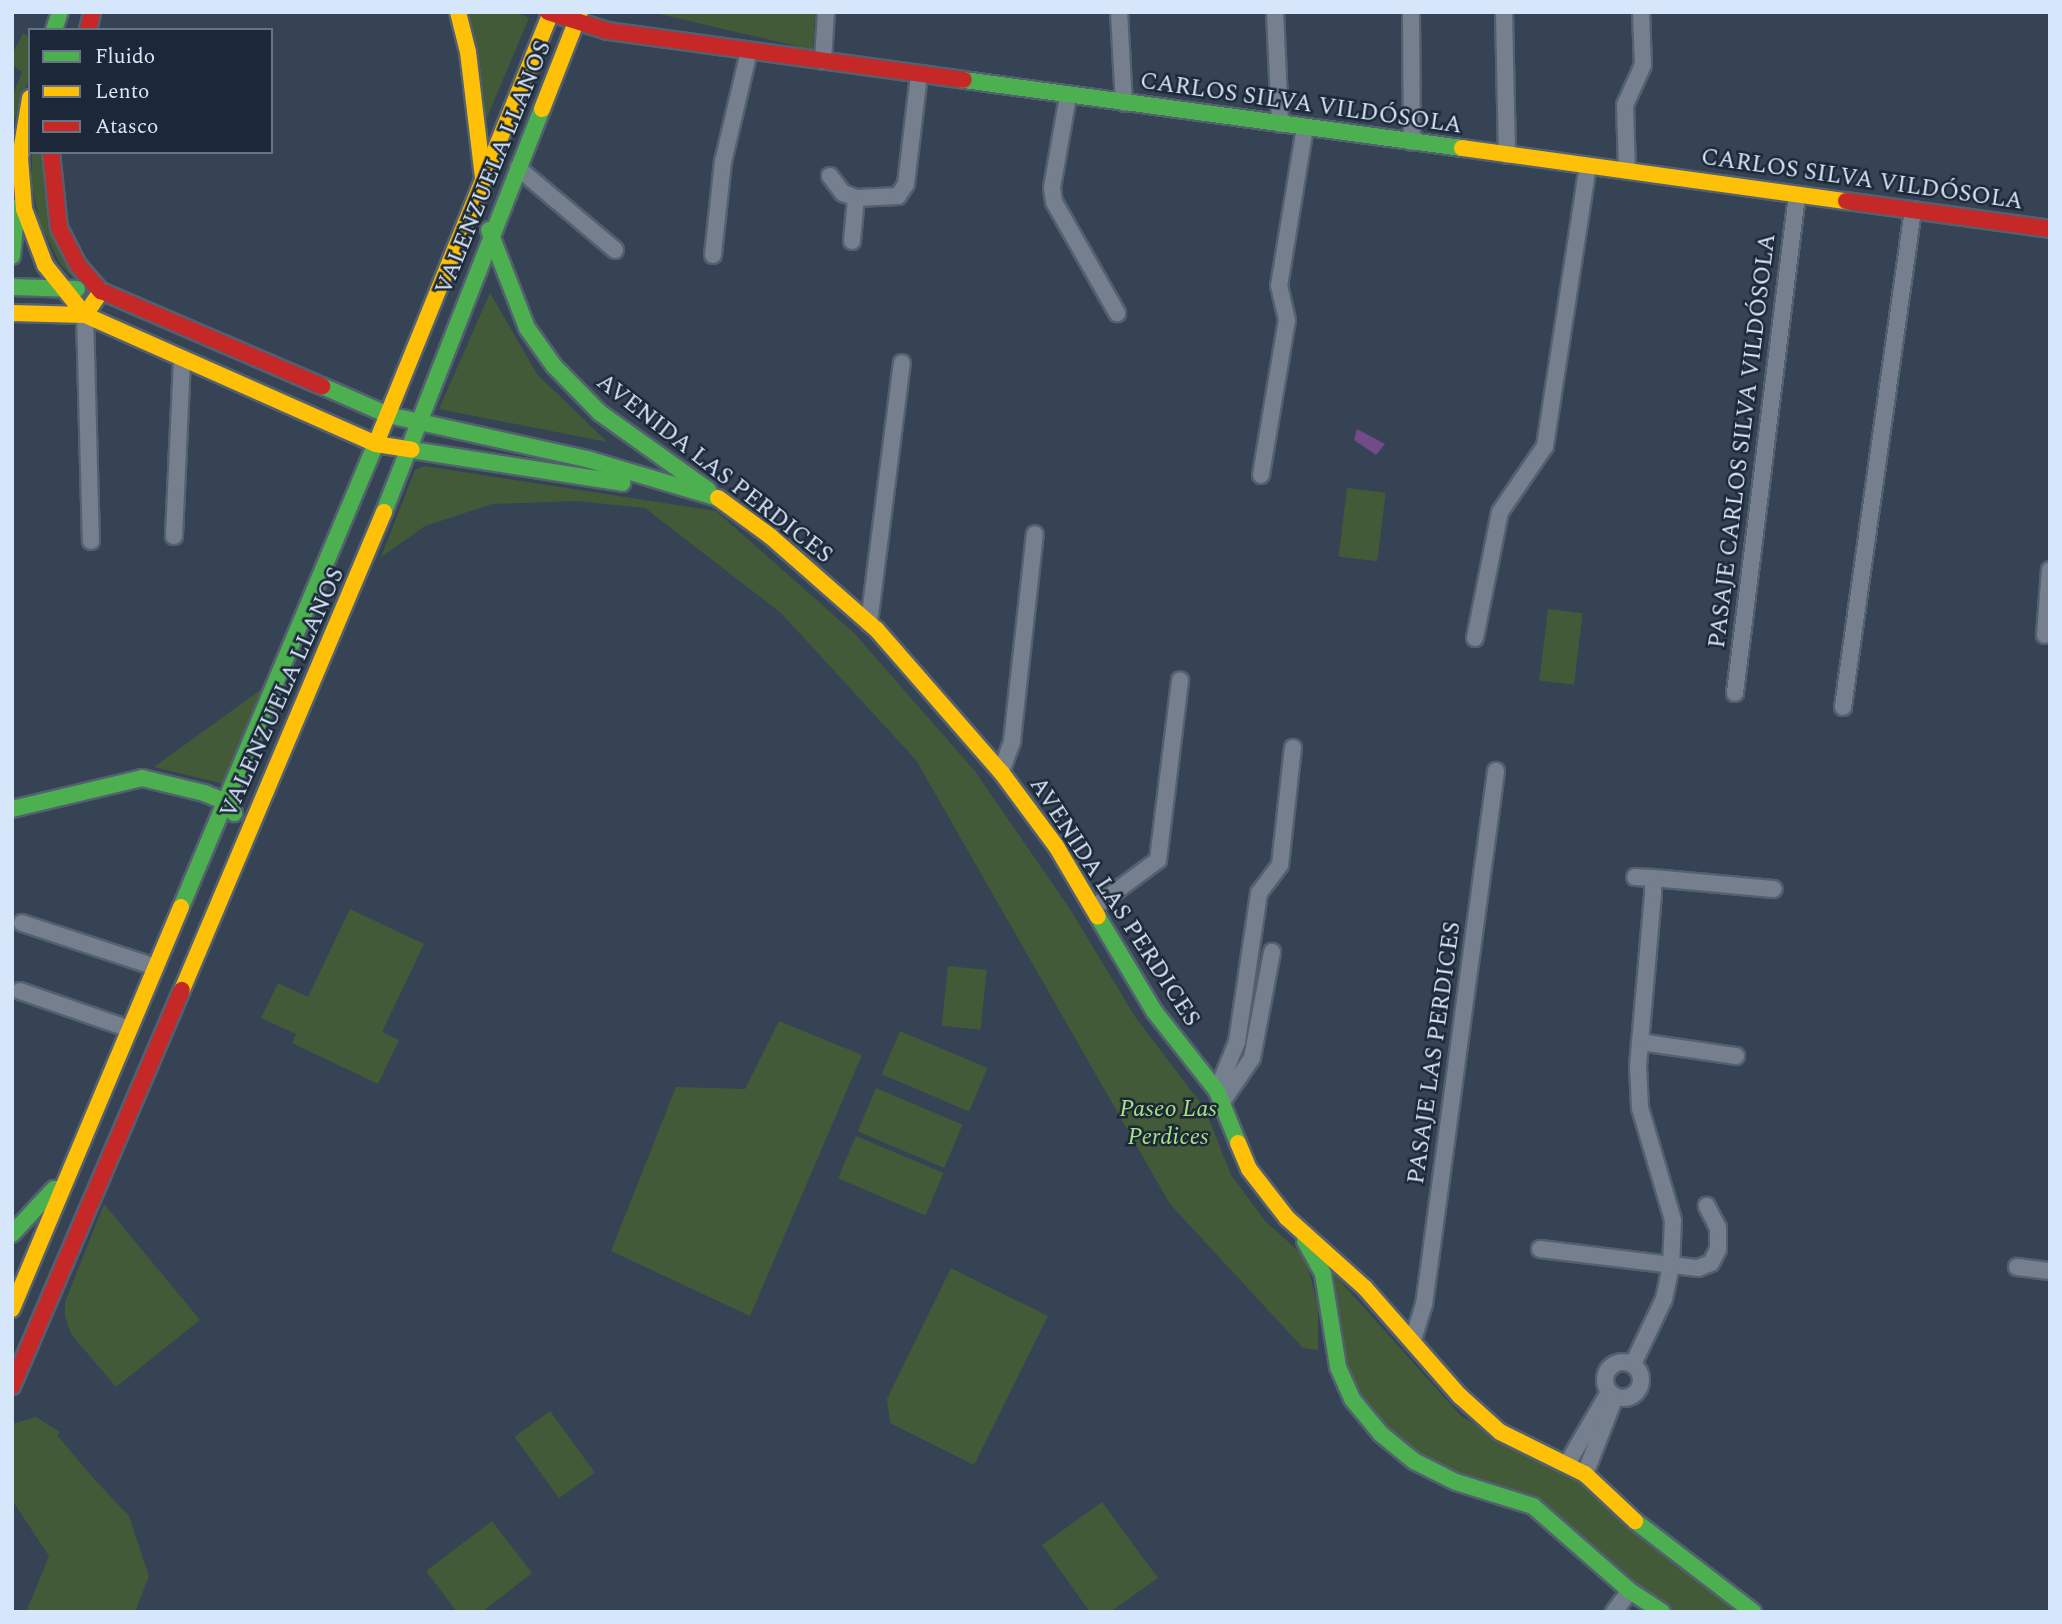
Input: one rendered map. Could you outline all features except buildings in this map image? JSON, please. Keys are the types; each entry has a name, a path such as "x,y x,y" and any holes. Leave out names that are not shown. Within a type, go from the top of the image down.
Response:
{"main road":[{"path":"458,12 468,52 483,184"},
{"name":"VALENZUELA LLANOS","path":"12,1309 376,444 550,13"},
{"name":"CARLOS SILVA VILDÓSOLA","path":"550,13 749,51 2050,229"},
{"name":"VALENZUELA LLANOS","path":"12,1386 16,1363 411,450 490,236 578,18"},
{"path":"12,256 21,134 28,106"},
{"path":"51,154 52,190 59,228 78,265 101,291"},
{"path":"20,174 34,244 60,288 85,315 376,444 714,495"},
{"name":"AVENIDA LAS PERDICES","path":"483,184 490,236 527,328 561,375 600,413 770,536 869,622 1002,772 1056,846 1154,1012 1219,1097 1249,1169 1287,1218 1365,1288 1460,1396 1500,1432 1523,1447 1585,1474 1651,1536 1753,1612"},
{"path":"12,287 101,291 388,415 587,458 714,495"},
{"path":"85,315 101,291"},
{"path":"12,313 85,315"},
{"path":"12,808 142,778 177,783 226,802 248,830"},
{"path":"12,1234 41,1208 84,1138"},
{"path":"1287,1218 1318,1259 1328,1298 1338,1367 1352,1399 1381,1434 1414,1461 1456,1482 1533,1506 1630,1591 1662,1612"},
{"path":"1328,1298 1334,1288 1365,1288"}],"street":[{"path":"823,61 826,12"},
{"path":"1119,12 1124,103"},
{"path":"1275,12 1280,124"},
{"path":"1411,12 1412,142"},
{"path":"1504,12 1507,155"},
{"path":"1626,172 1625,105 1643,65 1641,12"},
{"path":"713,255 723,162 749,51"},
{"path":"830,176 843,193 856,198 890,200 904,190 919,75"},
{"path":"1068,96 1052,188 1054,202 1117,313"},
{"path":"1261,475 1287,320 1279,286 1305,128"},
{"path":"1475,638 1500,512 1545,446 1588,166"},
{"path":"518,168 615,250"},
{"name":"PASAJE CARLOS SILVA VILDÓSOLA","path":"1735,693 1797,194"},
{"path":"852,241 856,198"},
{"path":"1843,707 1913,210"},
{"path":"85,315 90,541"},
{"path":"174,536 182,359"},
{"path":"869,622 902,363"},
{"path":"1002,772 1012,741 1035,534"},
{"path":"2045,635 2050,570"},
{"path":"1093,908 1158,860 1180,681"},
{"path":"1219,1097 1237,1042 1259,893 1280,865 1293,748"},
{"name":"PASAJE LAS PERDICES","path":"1413,1340 1424,1305 1496,771"},
{"path":"1635,877 1773,889"},
{"path":"1633,1364 1664,1299 1671,1267 1672,1220 1640,1108 1640,1042 1653,878"},
{"path":"22,923 156,967"},
{"path":"1219,1097 1252,1058 1272,952"},
{"path":"20,991 130,1029"},
{"path":"1640,1042 1736,1056"},
{"path":"1540,1249 1671,1267 1698,1268 1711,1263 1718,1249 1718,1228 1707,1206"},
{"path":"2017,1266 2050,1271"},
{"path":"1585,1474 1612,1394 1605,1376 1609,1368 1625,1362 1633,1364 1639,1371 1639,1389 1633,1395 1612,1394"},
{"path":"1567,1464 1612,1394"},
{"path":"1614,1612 1630,1591"}],"green space":[{"path":"467,12 515,12 529,18 485,122"},
{"path":"651,12 815,12 813,50"},
{"path":"23,33 28,37 28,82 12,128 12,98 22,72 12,65 12,55"},
{"path":"32,154 44,154 76,281 61,265 40,224 32,186"},
{"path":"490,293 537,374 607,442 439,409"},
{"name":"Paseo Las Perdices","path":"424,466 716,511 854,633 974,770 1068,906 1136,1018 1205,1109 1231,1175 1266,1222 1305,1257 1318,1305 1318,1350 1303,1348 1170,1204 916,760 781,613 645,508 576,501 492,504 425,526 381,557 415,470"},
{"path":"1347,488 1386,493 1377,561 1339,556"},
{"path":"1548,609 1583,613 1574,685 1539,680"},
{"path":"273,681 232,786 154,767"},
{"path":"350,909 424,944 382,1032 399,1040 378,1084 292,1043 296,1034 261,1018 278,983 308,997"},
{"path":"948,966 987,970 981,1030 942,1026"},
{"path":"779,1021 862,1055 750,1316 611,1251 676,1087 745,1089"},
{"path":"900,1031 987,1068 969,1111 882,1074"},
{"path":"876,1088 963,1125 944,1168 858,1131"},
{"path":"856,1136 943,1173 925,1215 838,1178"},
{"path":"104,1204 200,1320 116,1387 71,1334 65,1316 65,1302"},
{"path":"1316,1254 1461,1416 1521,1451 1562,1469 1739,1612 1668,1612 1557,1519 1419,1462 1354,1392"},
{"path":"951,1268 1048,1316 974,1465 890,1423 887,1399"},
{"path":"550,1411 595,1472 559,1498 514,1437"},
{"path":"36,1417 60,1432 57,1435 129,1516 149,1576 135,1612 26,1612 49,1556 12,1500 12,1424"},
{"path":"1102,1502 1158,1578 1110,1612 1090,1612 1042,1545"},
{"path":"492,1521 532,1573 482,1612 457,1612 426,1571"}],"shaded area":[{"path":"1357,429 1385,444 1376,455 1354,440"}],"traffic: fast":[{"path":"55,28 60,12"},
{"path":"964,80 1462,148"},
{"path":"384,512 542,109"},
{"path":"12,256 17,207"},
{"path":"489,230 527,328 554,366 600,413 708,490"},
{"path":"12,287 77,289"},
{"path":"322,386 388,415 587,459 718,498"},
{"path":"181,907 377,441"},
{"path":"412,450 622,483"},
{"path":"12,809 142,778 204,793 226,802 234,813"},
{"path":"1098,917 1154,1011 1217,1091 1238,1143"},
{"path":"12,1234 54,1189"},
{"path":"1305,1241 1323,1274 1338,1367 1352,1399 1381,1434 1414,1461 1456,1482 1533,1506 1630,1591 1662,1612"},
{"path":"1635,1521 1753,1612"}],"traffic: slow":[{"path":"458,12 468,52 483,178"},
{"path":"377,441 551,12"},
{"path":"542,109 580,12"},
{"path":"28,110 20,158 24,209 45,265 85,315 376,444 412,450"},
{"path":"1462,148 1846,201"},
{"path":"12,313 85,315 101,291"},
{"path":"718,498 770,536 877,630 1001,772 1056,846 1098,917"},
{"path":"182,990 384,512"},
{"path":"12,1309 181,907"},
{"path":"1238,1143 1249,1169 1287,1218 1365,1288 1460,1396 1500,1432 1585,1474 1635,1521"}],"traffic: jam":[{"path":"88,28 92,12"},
{"path":"548,12 608,31 964,80"},
{"path":"51,154 59,228 78,265 101,291 322,386"},
{"path":"1846,201 2050,229"},
{"path":"12,1386 182,990"}]}
